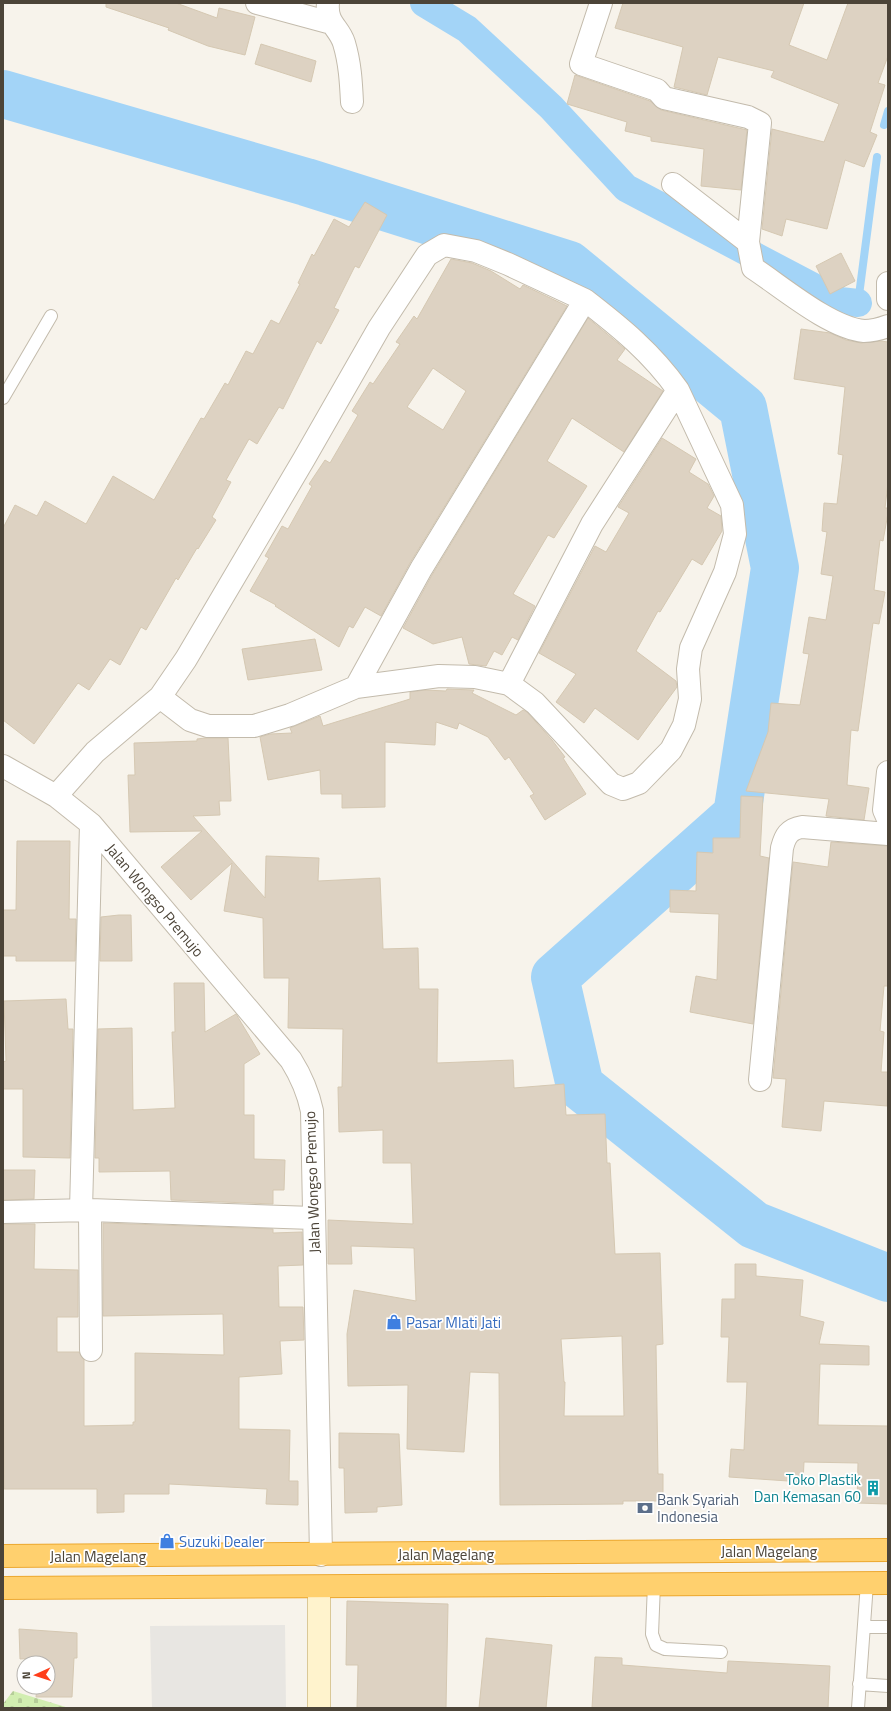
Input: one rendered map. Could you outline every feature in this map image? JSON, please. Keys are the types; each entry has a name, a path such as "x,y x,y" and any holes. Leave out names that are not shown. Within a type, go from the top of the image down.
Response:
{"highway":[{"name":"Jalan Magelang","path":"3,1556 888,1550"},
{"path":"3,1588 877,1583"}],"main road":[{"path":"319,1587 319,1708"}],"street":[{"path":"258,3 330,13 343,40 350,65 352,102"},
{"path":"601,3 581,64 657,90 664,98 748,117 760,123 748,242 753,268 831,321 863,331 876,330 888,326"},
{"path":"673,184 748,242"},
{"path":"56,796 95,752 160,697 186,659 379,328 427,256 444,245 476,251 508,264 585,300 623,329 667,375 678,390 732,505 735,534 725,572 691,648 688,669 690,698 684,725 671,750 639,783 623,789 611,784 535,703 509,684 475,677 440,676 356,687 290,715 254,726 208,726 190,720 160,697"},
{"path":"356,687 420,569 585,300"},
{"path":"509,684 592,524 678,390"},
{"name":"Jalan Wongso Premujo","path":"3,766 56,796 91,824 291,1060 301,1076 308,1094 312,1111 321,1555"},
{"path":"888,772 884,810 888,819"},
{"path":"91,824 86,1210 91,1350"},
{"path":"760,1080 785,838 789,832 796,828 888,834"},
{"path":"3,1212 86,1210 313,1218"}],"lane":[{"path":"3,398 51,316"},
{"path":"858,1708 864,1627 877,1583"},
{"path":"654,1584 652,1634 656,1645 665,1649 720,1652"},
{"path":"864,1627 888,1627"},
{"path":"859,1684 888,1686"}],"green space":[{"path":"13,1691 16,1692 16,1695 26,1695 69,1708 3,1708 3,1704"}],"shaded area":[{"path":"285,1625 286,1708 152,1708 150,1626"}],"building":[{"path":"106,3 176,3 217,18 219,8 255,17 245,55 208,46 168,30 169,28 106,7"},
{"path":"623,3 804,3 789,45 827,60 848,3 888,3 888,56 878,83 885,85 870,132 877,135 864,167 845,160 827,229 786,219 782,236 762,229 772,129 824,142 839,104 771,77 774,71 718,57 707,95 674,87 683,47 615,28"},
{"path":"261,44 316,61 311,82 255,64"},
{"path":"575,75 650,101 661,110 747,130 741,190 701,186 704,149 651,141 651,137 625,131 627,122 567,104"},
{"path":"365,202 387,215 359,268 355,266 334,308 339,310 321,344 317,341 283,409 279,407 257,444 249,439 226,480 231,482 212,517 216,520 178,580 176,578 146,630 141,627 120,665 110,659 89,690 78,683 34,744 3,720 3,528 15,505 37,516 45,501 86,524 113,476 154,500 201,418 204,419 225,383 228,385 246,351 253,354 271,320 279,324 300,284 298,283 312,254 314,256 334,219 349,227"},
{"path":"841,253 855,281 830,294 816,266"},
{"path":"451,259 472,263 491,271 520,289 523,285 567,306 410,563 381,616 365,607 353,628 349,626 339,647 275,606 276,605 250,591 269,558 265,556 282,526 288,529 312,486 309,484 325,460 330,463 358,415 352,411 370,382 373,384 400,344 396,342 414,316 417,319","holes":["433,368 466,391 443,430 407,407"]},
{"path":"588,318 625,349 617,360 663,391 624,452 572,418 547,461 587,486 554,538 548,535 513,594 535,606 518,640 512,637 502,655 494,651 486,666 469,664 462,637 433,644 403,628 432,575"},
{"path":"801,329 830,333 846,340 861,343 881,341 888,342 888,483 885,508 888,508 888,513 883,541 880,540 874,590 885,592 879,624 873,623 858,731 851,730 847,785 869,788 864,820 826,816 829,799 746,791 768,732 771,703 800,705 809,654 803,653 809,617 826,620 833,576 821,574 827,532 822,531 824,503 837,504 843,455 838,454 845,387 794,379"},
{"path":"662,438 696,459 689,472 708,484 714,496 707,508 721,516 722,531 702,565 692,559 660,612 658,611 636,651 676,681 677,687 638,740 595,708 584,723 556,702 576,674 539,653 595,546 606,552 629,513 618,507"},
{"path":"315,639 322,670 248,680 242,649"},
{"path":"447,689 474,690 472,693 516,715 523,710 527,712 565,757 563,758 586,794 545,820 530,796 534,794 509,757 505,760 488,737 459,723 457,729 436,722 435,745 385,742 385,807 342,808 342,794 321,794 320,770 268,780 260,737 270,734 292,733 290,728 320,716 323,726 410,699 410,692 425,690 446,691"},
{"path":"228,738 231,801 219,801 220,815 193,816 265,898 266,856 319,858 318,881 380,878 383,949 418,948 419,989 438,989 437,1063 513,1060 514,1088 564,1084 566,1115 605,1114 607,1163 610,1163 615,1254 660,1253 663,1344 656,1345 658,1474 663,1474 663,1501 623,1501 623,1504 500,1505 499,1373 470,1372 464,1452 407,1449 408,1385 348,1386 347,1334 354,1290 416,1301 414,1248 351,1246 352,1264 328,1264 328,1220 413,1224 411,1163 383,1163 383,1130 339,1132 338,1087 342,1087 343,1029 288,1028 289,978 264,978 263,918 224,911 232,863 191,900 161,867 202,831 130,832 128,775 135,775 134,743 197,741 197,739","holes":["622,1336 624,1416 564,1416 565,1382 561,1339"]},
{"path":"741,796 763,797 760,856 769,858 753,1024 690,1012 696,976 717,980 719,914 670,912 670,890 696,891 697,852 713,853 713,838 740,838"},
{"path":"17,841 70,841 69,919 76,919 75,961 16,961 16,956 3,956 3,910 16,910"},
{"path":"831,842 888,846 888,986 884,986 880,1031 884,1032 881,1072 888,1072 887,1106 824,1101 821,1131 782,1127 786,1079 773,1078 793,862 828,867"},
{"path":"131,915 132,961 100,961 101,917"},
{"path":"174,983 204,983 205,1032 236,1014 260,1054 244,1064 244,1115 254,1115 254,1159 285,1160 284,1190 273,1190 273,1204 171,1200 170,1171 99,1172 99,1158 95,1158 98,1029 132,1028 133,1110 175,1108 172,1032 175,1032"},
{"path":"66,999 68,1029 73,1029 70,1158 23,1157 23,1089 3,1089 3,1062 6,1061 4,1001"},
{"path":"3,1170 35,1170 34,1199 3,1200"},
{"path":"103,1223 273,1229 273,1233 302,1232 303,1265 278,1266 279,1307 303,1307 304,1340 280,1341 282,1374 239,1377 239,1429 290,1430 289,1481 298,1481 298,1505 266,1504 267,1489 169,1484 169,1494 124,1494 124,1512 97,1513 97,1489 4,1489 3,1224 35,1224 34,1269 78,1270 78,1317 57,1317 57,1352 79,1352 84,1360 84,1426 133,1425 133,1422 135,1422 135,1353 224,1355 223,1314 103,1316"},
{"path":"735,1264 756,1264 756,1276 803,1280 800,1316 824,1322 819,1344 869,1346 869,1365 820,1364 818,1425 888,1426 888,1504 857,1503 858,1463 804,1462 803,1482 729,1477 731,1449 744,1450 747,1382 727,1382 729,1337 721,1337 722,1299 735,1299"},
{"path":"339,1433 399,1434 402,1505 377,1507 377,1512 345,1513 344,1468 339,1468"},
{"path":"347,1601 448,1604 446,1708 357,1708 358,1665 346,1665"},
{"path":"19,1629 77,1633 77,1658 74,1658 72,1697 36,1697 36,1695 56,1695 56,1655 20,1655"},
{"path":"486,1638 552,1645 546,1708 479,1708"},
{"path":"595,1657 622,1658 622,1665 727,1673 728,1661 830,1666 828,1708 592,1708"}],"waterway":[{"path":"424,3 467,29 551,107 626,188 840,301 858,303"},
{"path":"3,94 306,182 569,265 743,408 775,568 737,815 555,977 580,1086 754,1225 888,1278"},
{"path":"884,125 888,111"},
{"path":"858,303 877,157"}],"place":[{"name":"Pasar Mlati Jati","path":"394,1322"},
{"name":"Toko Plastik Dan Kemasan 60","path":"873,1488"},
{"name":"Bank Syariah Indonesia","path":"645,1508"},
{"name":"Suzuki Dealer","path":"167,1541"}]}
